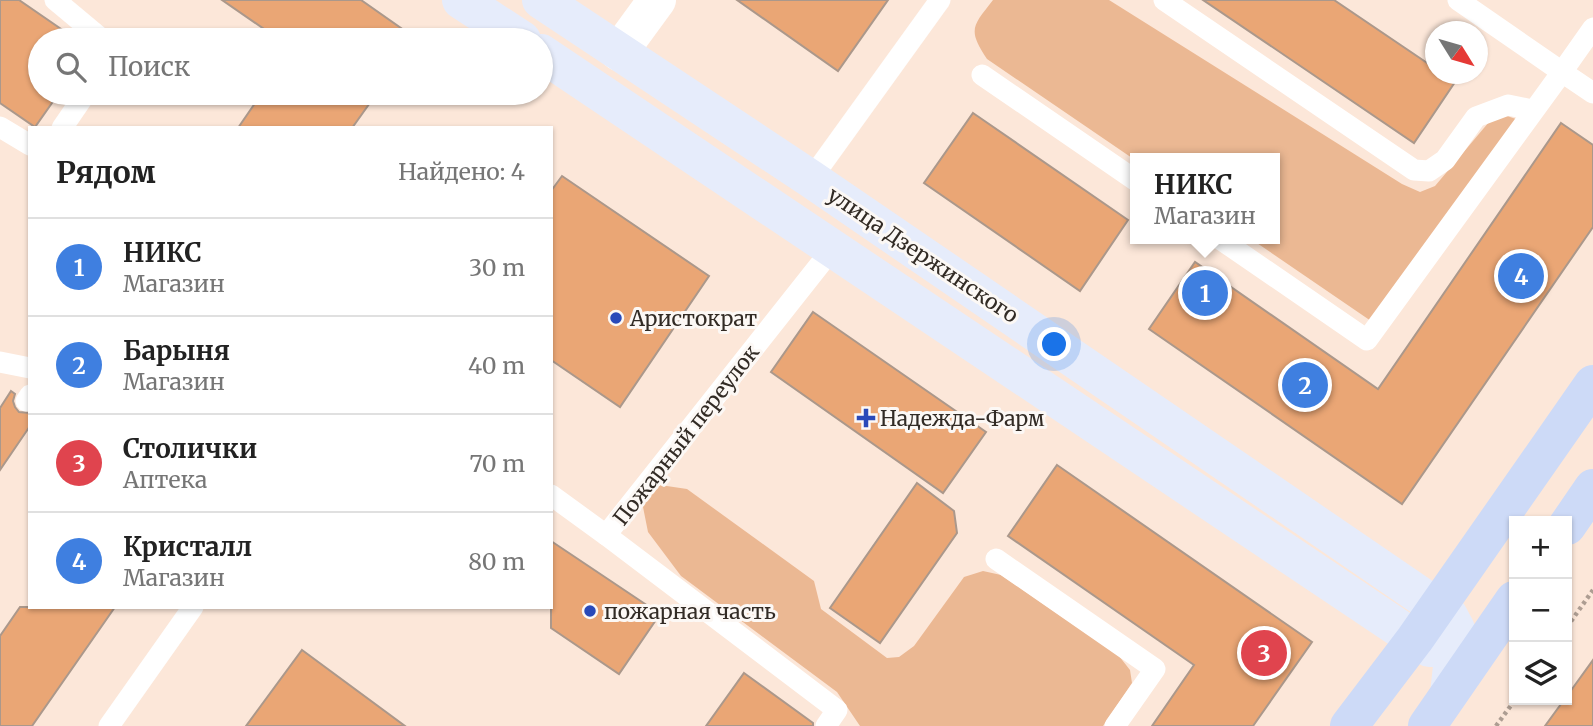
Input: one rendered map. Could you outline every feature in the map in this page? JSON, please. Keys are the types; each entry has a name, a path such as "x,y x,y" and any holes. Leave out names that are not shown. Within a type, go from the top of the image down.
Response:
{"main road":[{"path":"461,0 504,28"},
{"name":"улица Дзержинского","path":"541,0 811,179 1437,607 1454,622 1456,645 1449,694"},
{"name":"улица Дзержинского","path":"553,60 1415,639 1434,649 1456,645"},
{"path":"1349,726 1415,639 1593,384"},
{"path":"1572,519 1593,488"},
{"path":"1456,645 1506,611"},
{"path":"1427,726 1506,611"}],"street":[{"path":"619,52 656,0"}],"lane":[{"path":"55,0 89,28"},
{"path":"811,179 940,0"},
{"path":"1164,0 1414,170 1429,171 1445,160 1476,117 1508,105 1532,110"},
{"path":"1458,0 1593,93"},
{"path":"1227,244 1367,340 1593,28"},
{"path":"982,75 1130,177"},
{"path":"63,126 78,105"},
{"path":"0,127 28,145"},
{"name":"Пожарный переулок","path":"553,496 606,535 833,248"},
{"path":"0,362 28,368"},
{"path":"606,535 837,710 826,726"},
{"path":"996,559 1155,669 1115,726"},
{"path":"108,726 192,609"}],"path":[{"path":"1572,620 1593,590"},
{"path":"1496,726 1511,705"}],"shaded area":[{"path":"993,0 1109,0 1402,184 1420,192 1435,186 1489,122 1504,115 1516,119 1371,321 1258,244 1280,244 1280,153 1130,153 1130,157 987,59 975,34 981,16"},
{"path":"660,485 687,489 814,581 821,609 887,658 899,657 914,646 964,577 983,571 1001,575 1119,656 1130,670 1132,683 1103,726 860,726 837,692 681,576 648,532 642,502"}],"building":[{"path":"0,0 19,0 60,28 28,28 28,105 51,105 34,126 0,103"},
{"path":"222,0 361,0 401,28 263,28"},
{"path":"737,0 888,0 838,71"},
{"path":"1203,0 1334,0 1425,62 1425,84 1454,84 1414,143"},
{"path":"254,105 368,105 353,126 239,126"},
{"path":"973,113 1128,220 1080,291 924,183"},
{"path":"1561,123 1593,145 1593,227 1402,504 1149,329 1195,262 1378,389"},
{"name":"Аристократ","path":"562,176 709,276 620,407 553,361 553,188"},
{"path":"813,312 986,432 943,493 771,372"},
{"path":"11,391 15,394 15,407 19,412 28,413 28,429 0,470 0,408"},
{"path":"1057,465 1312,642 1253,726 1152,726 1194,665 1008,536"},
{"path":"917,483 954,511 957,533 880,643 830,608"},
{"name":"пожарная часть","path":"553,542 660,614 619,674 551,628"},
{"path":"20,607 114,609 32,726 0,726 0,636"},
{"path":"302,650 405,726 246,726"},
{"path":"1593,660 1593,726 1545,726 1560,705 1572,705 1572,689"},
{"path":"744,673 813,723 813,726 706,726"}],"place":[{"name":"Кристалл","path":"1521,276"},
{"name":"НИКС","path":"1205,293"},
{"name":"Аристократ","path":"616,318"},
{"name":"Барыня","path":"1305,385"},
{"name":"Надежда-Фарм","path":"866,418"},
{"name":"пожарная часть","path":"590,611"},
{"name":"Столички","path":"1264,653"}]}
